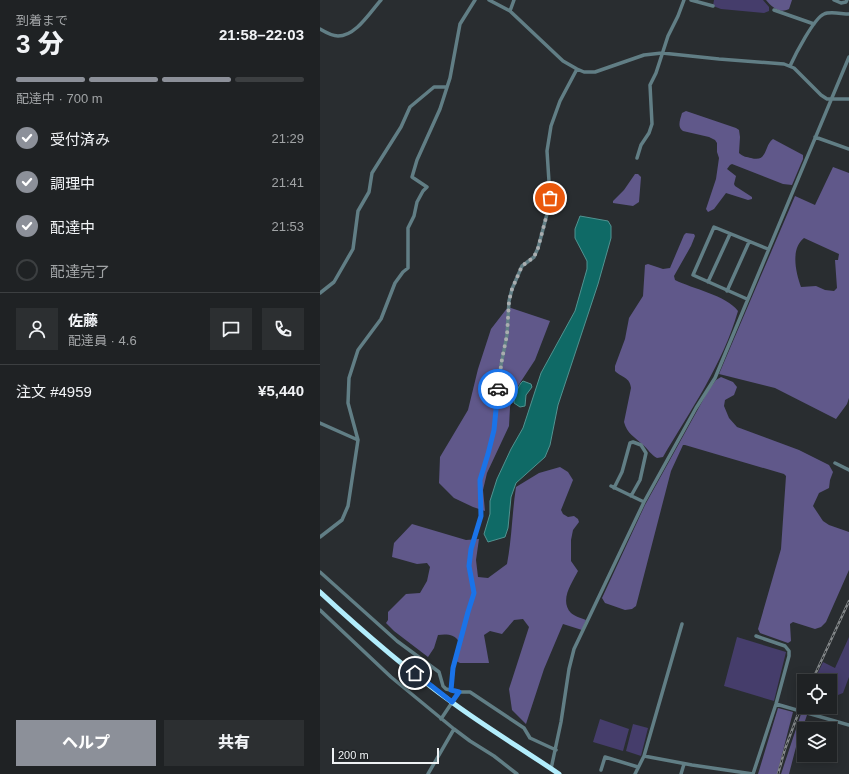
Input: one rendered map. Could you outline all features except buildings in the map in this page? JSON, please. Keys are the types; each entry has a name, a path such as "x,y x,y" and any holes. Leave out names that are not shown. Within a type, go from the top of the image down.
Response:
{"highway":[{"path":"320,592 404,665 452,702 559,774"}],"street":[{"path":"320,29 336,36 345,35 358,26 381,0"},
{"path":"320,537 335,526 345,514 348,506 358,440 348,403 349,378 358,350 381,319 395,283 408,268 408,228 414,216 417,202 427,187 412,177 416,160 433,126 447,87 460,24 475,0"},
{"path":"489,0 510,11 563,61 584,72 595,72 644,55 662,53 784,64 790,66 802,75 821,96 827,99 849,99"},
{"path":"510,11 514,0"},
{"path":"637,158 641,145 649,133 652,124 650,85 656,73 668,36 684,0"},
{"path":"691,0 713,6"},
{"path":"834,0 841,3 846,2 847,0"},
{"path":"774,10 814,24"},
{"path":"790,66 814,24 824,14 849,14"},
{"path":"551,769 556,750 569,670 574,649 644,502 715,378 849,57"},
{"path":"451,690 453,668 474,593 470,573 471,554 481,516 480,480 488,454 494,425 500,370 507,335 509,301 512,289 522,266 534,257 538,248 550,198 547,151 551,126 560,101 577,69"},
{"path":"320,292 334,282 353,249 358,211 369,192 372,173 401,127 410,107 434,87 447,87"},
{"path":"815,137 849,149"},
{"path":"747,299 693,275 714,227 768,249"},
{"path":"708,282 730,234"},
{"path":"727,291 749,242"},
{"path":"320,423 358,440"},
{"path":"631,496 640,480 646,453 641,445 633,442 630,443 622,472 612,487 631,496 644,502"},
{"path":"835,463 849,470"},
{"path":"320,572 398,641 435,668 439,672 444,686 459,692 470,692 524,728 530,738 556,750"},
{"path":"320,610 391,677 441,719 517,774"},
{"path":"635,774 644,756 682,624"},
{"path":"644,756 684,764 753,774 776,704 789,656 789,651 785,646 756,636"},
{"path":"441,719 459,692"},
{"path":"776,704 849,725"},
{"path":"428,774 454,729"},
{"path":"601,770 605,757 638,767"},
{"path":"681,774 684,764"}],"shaded area":[{"path":"714,0 763,0 769,7 769,11 764,13 721,9 713,6"},
{"path":"766,0 792,0 789,9 782,11 773,7"},
{"path":"686,111 739,130 739,153 744,156 756,159 760,158 763,156 768,145 773,139 803,155 803,159 792,185 783,184 732,164 727,169 736,176 735,186 752,197 752,199 748,200 726,193 714,209 708,212 706,209 716,179 719,158 717,143 709,137 683,131 681,129 680,118 682,113"},
{"path":"833,167 849,173 849,398 847,404 836,419 775,388 719,374 795,196 815,205","holes":["804,238 839,254 838,260 835,260 837,288 834,291 825,290 816,286 801,287 795,261 797,248"]},
{"path":"635,174 638,174 641,177 639,202 633,206 613,203 613,201 624,190"},
{"path":"686,233 694,234 695,236 674,276 675,280 718,297 733,305 738,311 724,350 705,387 663,457 657,458 627,430 625,426 624,422 631,388 629,382 615,371 615,366 625,339 629,318 643,296 645,265 648,264 663,269 670,268"},
{"path":"508,307 550,321 535,360 516,389 510,407 509,426 487,473 483,490 485,511 454,498 439,483 440,457 468,410 478,369 491,329"},
{"path":"721,377 733,382 737,387 734,395 725,400 724,406 729,418 737,427 799,450 829,465 833,472 829,488 819,493 813,506 823,521 829,525 849,532 849,570 826,622 821,627 815,629 793,622 790,624 791,641 788,643 760,633 758,629 781,549 786,476 784,474 685,445 683,445 671,471 636,606 632,609 625,610 605,603 602,598 645,505 708,391 716,380"},
{"path":"560,467 568,472 573,480 561,510 563,514 568,517 574,516 579,522 573,530 571,540 571,561 578,571 570,586 566,597 566,603 571,613 586,620 582,630 563,624 544,669 526,724 512,710 509,689 529,627 523,619 514,620 502,634 490,631 484,635 489,663 460,663 454,660 459,642 455,637 447,635 438,635 434,648 428,657 386,623 388,620 388,612 406,594 420,593 427,581 430,567 427,563 417,564 392,557 394,543 412,524 466,540 479,539 476,560 478,577 488,578 507,564 516,487 539,473"},
{"path":"737,637 786,652 774,701 724,686"},
{"path":"849,637 849,677 843,693 837,697 837,674 817,674 823,662 835,668"},
{"path":"778,708 793,712 777,774 758,774"},
{"path":"801,714 807,715 805,722 798,722"},
{"path":"600,719 629,729 623,751 593,742"},
{"path":"633,724 648,728 641,756 626,751"},
{"path":"797,726 797,744 789,774 781,774"}],"water":[{"path":"580,216 608,221 611,226 611,238 598,284 558,405 550,445 545,457 516,483 511,497 508,528 505,537 488,542 484,534 490,514 490,501 497,479 523,428 541,373 575,311 587,269 587,261 575,238 575,229"},
{"path":"523,381 531,384 532,387 526,395 525,406 520,407 514,403 514,400 518,388"}],"railway":[{"path":"815,674 849,601"},
{"path":"778,774 785,749 798,714"}],"way so far":[{"path":"498,389 507,335 509,301 512,289 522,266 534,257 538,248 550,198"}],"route":[{"path":"415,673 452,702 459,692 451,690 453,668 474,593 469,566 471,549 481,516 480,480 494,430 498,389"}]}
